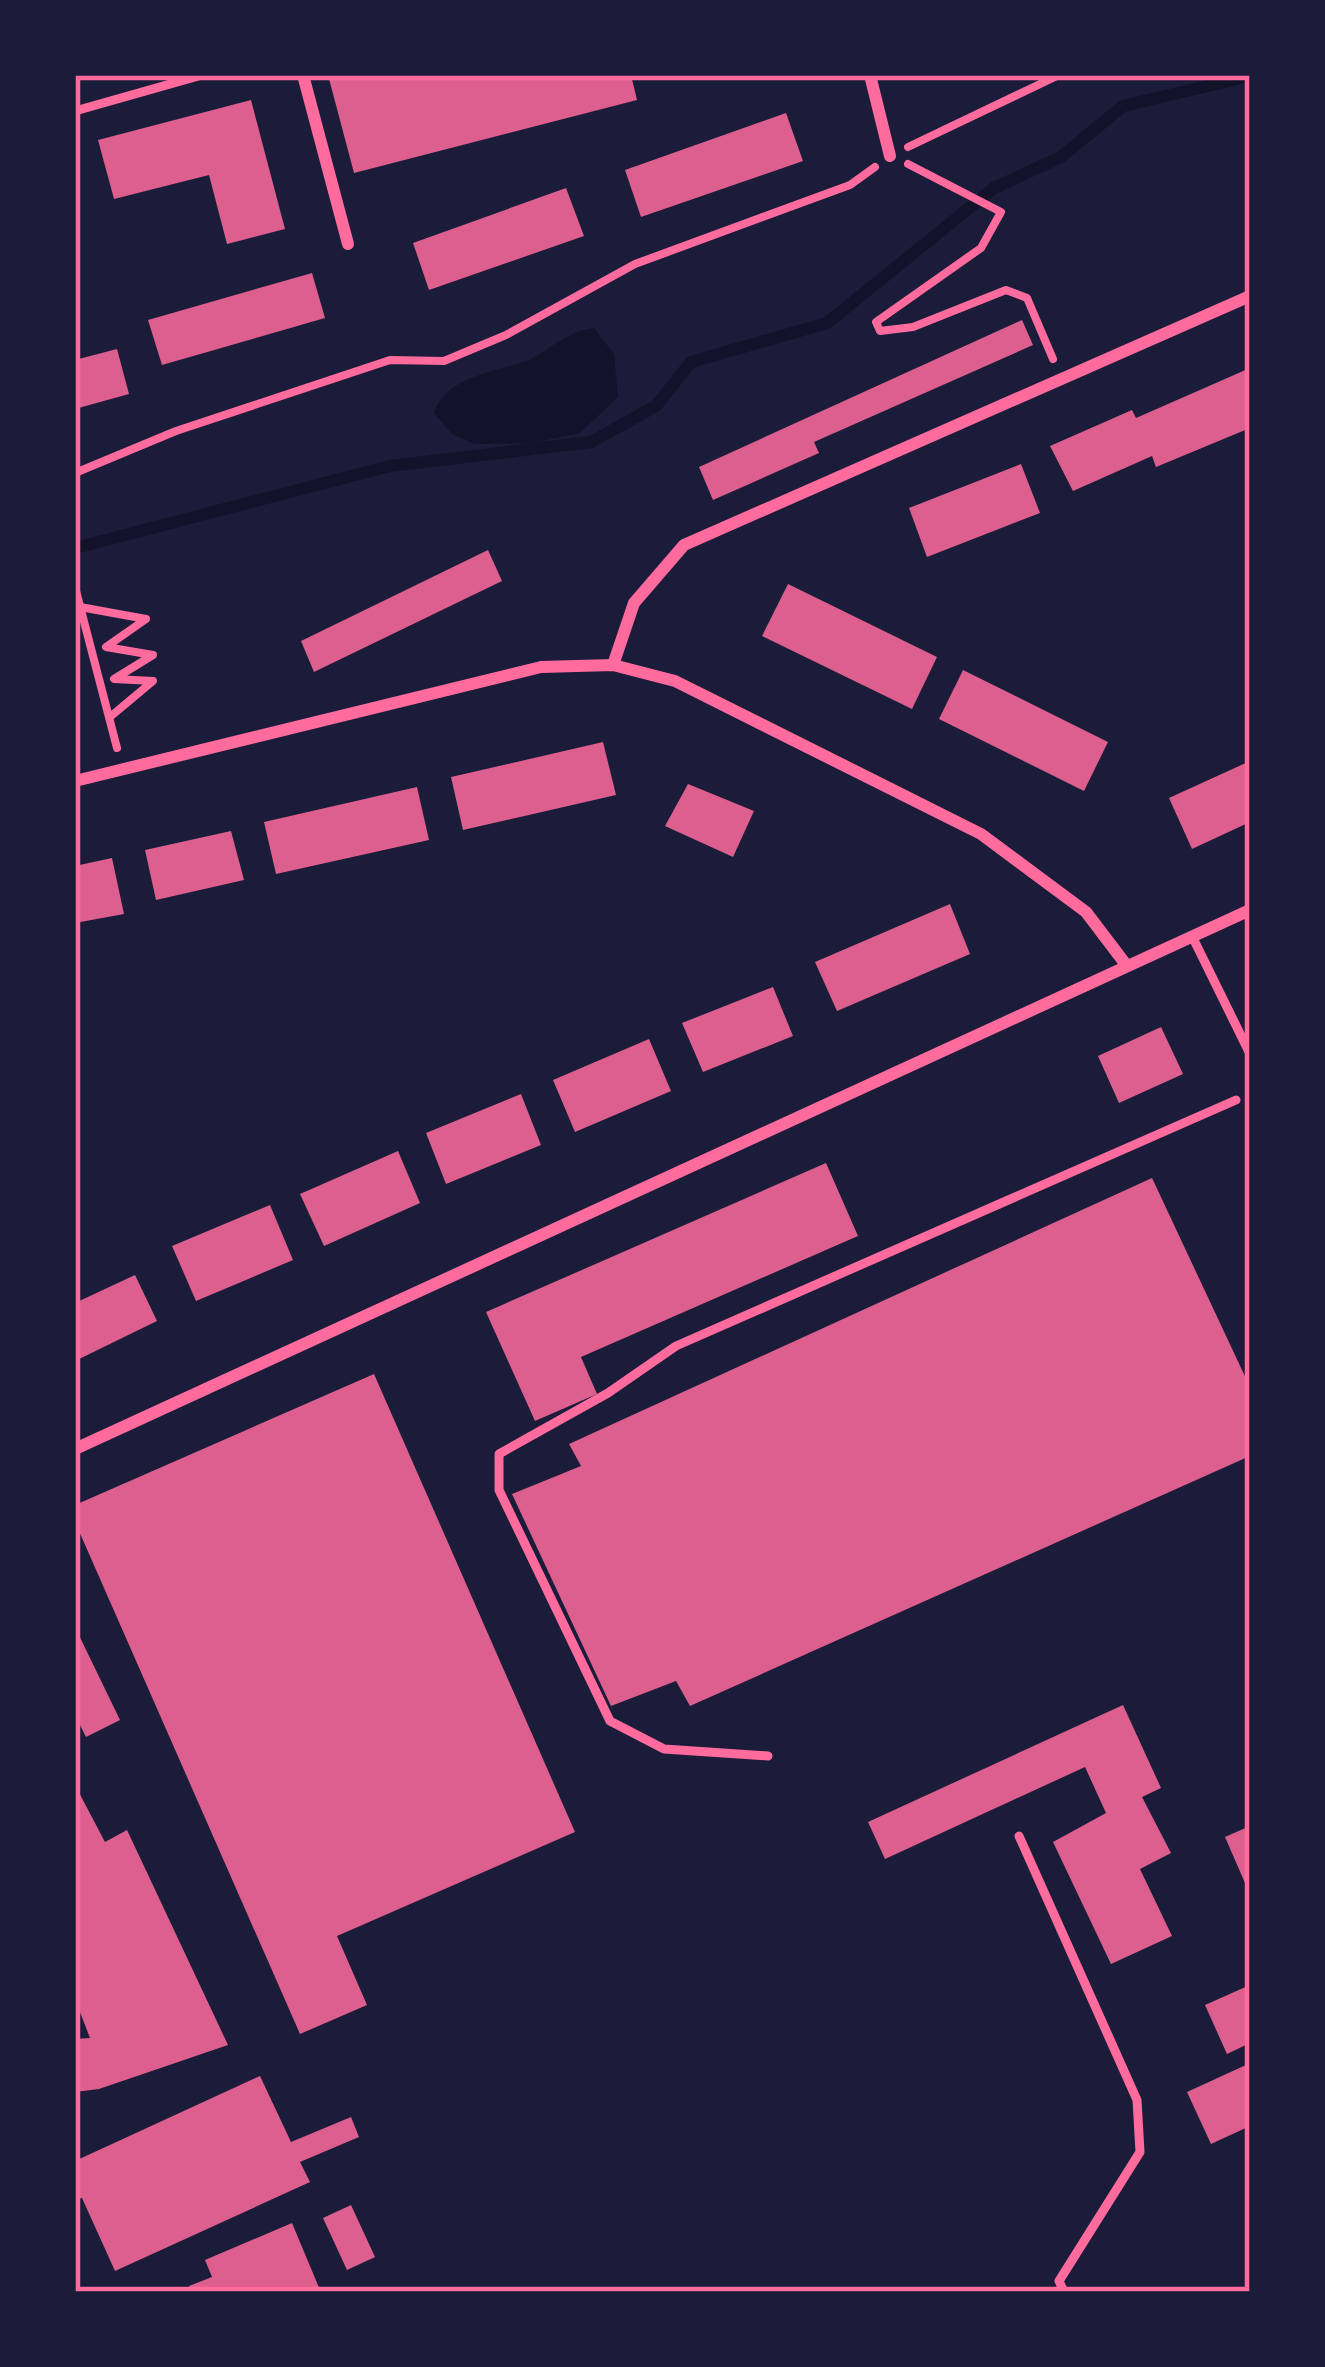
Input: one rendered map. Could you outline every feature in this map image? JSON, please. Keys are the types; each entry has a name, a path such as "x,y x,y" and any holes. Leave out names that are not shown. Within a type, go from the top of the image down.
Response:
{"street":[{"path":"303,75 348,244"},
{"path":"870,75 890,156"},
{"path":"614,665 634,603 684,545 1250,296"},
{"path":"75,781 542,667 614,665 675,681 981,834 1087,912 1126,966"},
{"path":"75,1449 1250,910"}],"lane":[{"path":"75,111 202,75"},
{"path":"1192,936 1250,1054"},
{"path":"768,1756 664,1749 610,1721 499,1490 499,1454 608,1393 676,1346 1236,1100"},
{"path":"1019,1836 1137,2100 1140,2152 1059,2281 1064,2292"}],"path":[{"path":"75,473 176,431 390,360 444,361 635,264 850,185 890,156 1059,75"},
{"path":"927,174 1001,212 981,248 876,322 880,331 913,327 1006,290 1027,298 1062,379"},
{"path":"387,345 390,360"},
{"path":"75,587 80,607 110,717 153,681 115,680 153,655 106,647 146,619 80,607"}],"shaded area":[{"path":"594,328 614,354 618,397 580,433 532,443 475,444 452,434 434,413 459,384 524,362"}],"building":[{"path":"328,75 631,75 637,100 354,173"},
{"path":"251,100 285,229 227,244 209,175 114,199 98,140"},
{"path":"786,113 803,161 641,217 625,170"},
{"path":"566,188 584,236 429,290 413,243"},
{"path":"312,273 325,318 162,365 148,320"},
{"path":"1022,320 1033,345 814,442 819,453 713,500 699,467"},
{"path":"117,349 129,394 75,409 75,360"},
{"path":"1250,368 1250,428 1156,467 1152,456 1073,491 1050,446 1132,410 1136,418"},
{"path":"1021,464 1040,513 927,557 909,508"},
{"path":"488,550 502,581 314,672 301,641"},
{"path":"788,584 937,657 912,709 762,636"},
{"path":"963,670 1108,742 1084,791 939,719"},
{"path":"603,742 616,795 463,830 451,777"},
{"path":"1250,761 1250,822 1192,849 1169,798"},
{"path":"688,784 754,811 733,857 665,826"},
{"path":"417,787 429,840 276,874 264,822"},
{"path":"231,831 244,880 156,900 145,850"},
{"path":"112,858 124,914 75,923 75,866"},
{"path":"950,904 970,954 837,1011 815,962"},
{"path":"773,987 793,1036 703,1072 682,1023"},
{"path":"1161,1027 1183,1074 1119,1103 1098,1056"},
{"path":"649,1039 671,1091 575,1132 553,1080"},
{"path":"521,1094 541,1145 446,1184 426,1133"},
{"path":"398,1151 420,1203 324,1246 300,1194"},
{"path":"826,1163 858,1236 581,1357 597,1394 535,1421 486,1312"},
{"path":"1152,1178 1250,1387 1250,1456 690,1706 676,1681 611,1706 512,1494 581,1466 569,1444"},
{"path":"270,1205 293,1260 196,1301 172,1246"},
{"path":"135,1275 157,1321 75,1361 75,1303"},
{"path":"374,1374 575,1832 337,1936 367,2005 300,2034 75,1522 75,1505"},
{"path":"75,1627 120,1720 86,1737 75,1715"},
{"path":"1123,1705 1161,1788 1142,1797 1171,1853 1140,1869 1172,1936 1111,1964 1053,1842 1106,1813 1085,1767 885,1859 868,1822"},
{"path":"75,1785 105,1842 127,1830 228,2045 99,2089 75,2092 75,2039 90,2038 75,1999"},
{"path":"1250,1826 1250,1881 1245,1883 1225,1837"},
{"path":"1250,1985 1250,2043 1227,2054 1205,2005"},
{"path":"1246,2065 1250,2126 1211,2144 1187,2092"},
{"path":"260,2076 291,2142 351,2117 359,2137 300,2162 310,2182 115,2271 82,2198 75,2199 75,2161"},
{"path":"351,2205 375,2257 347,2270 323,2218"},
{"path":"292,2223 320,2290 191,2292 189,2286 212,2277 205,2260"}],"waterway":[{"path":"75,548 390,466 591,442 656,406 691,362 827,323 994,188 1061,157 1123,106 1250,76"}]}
